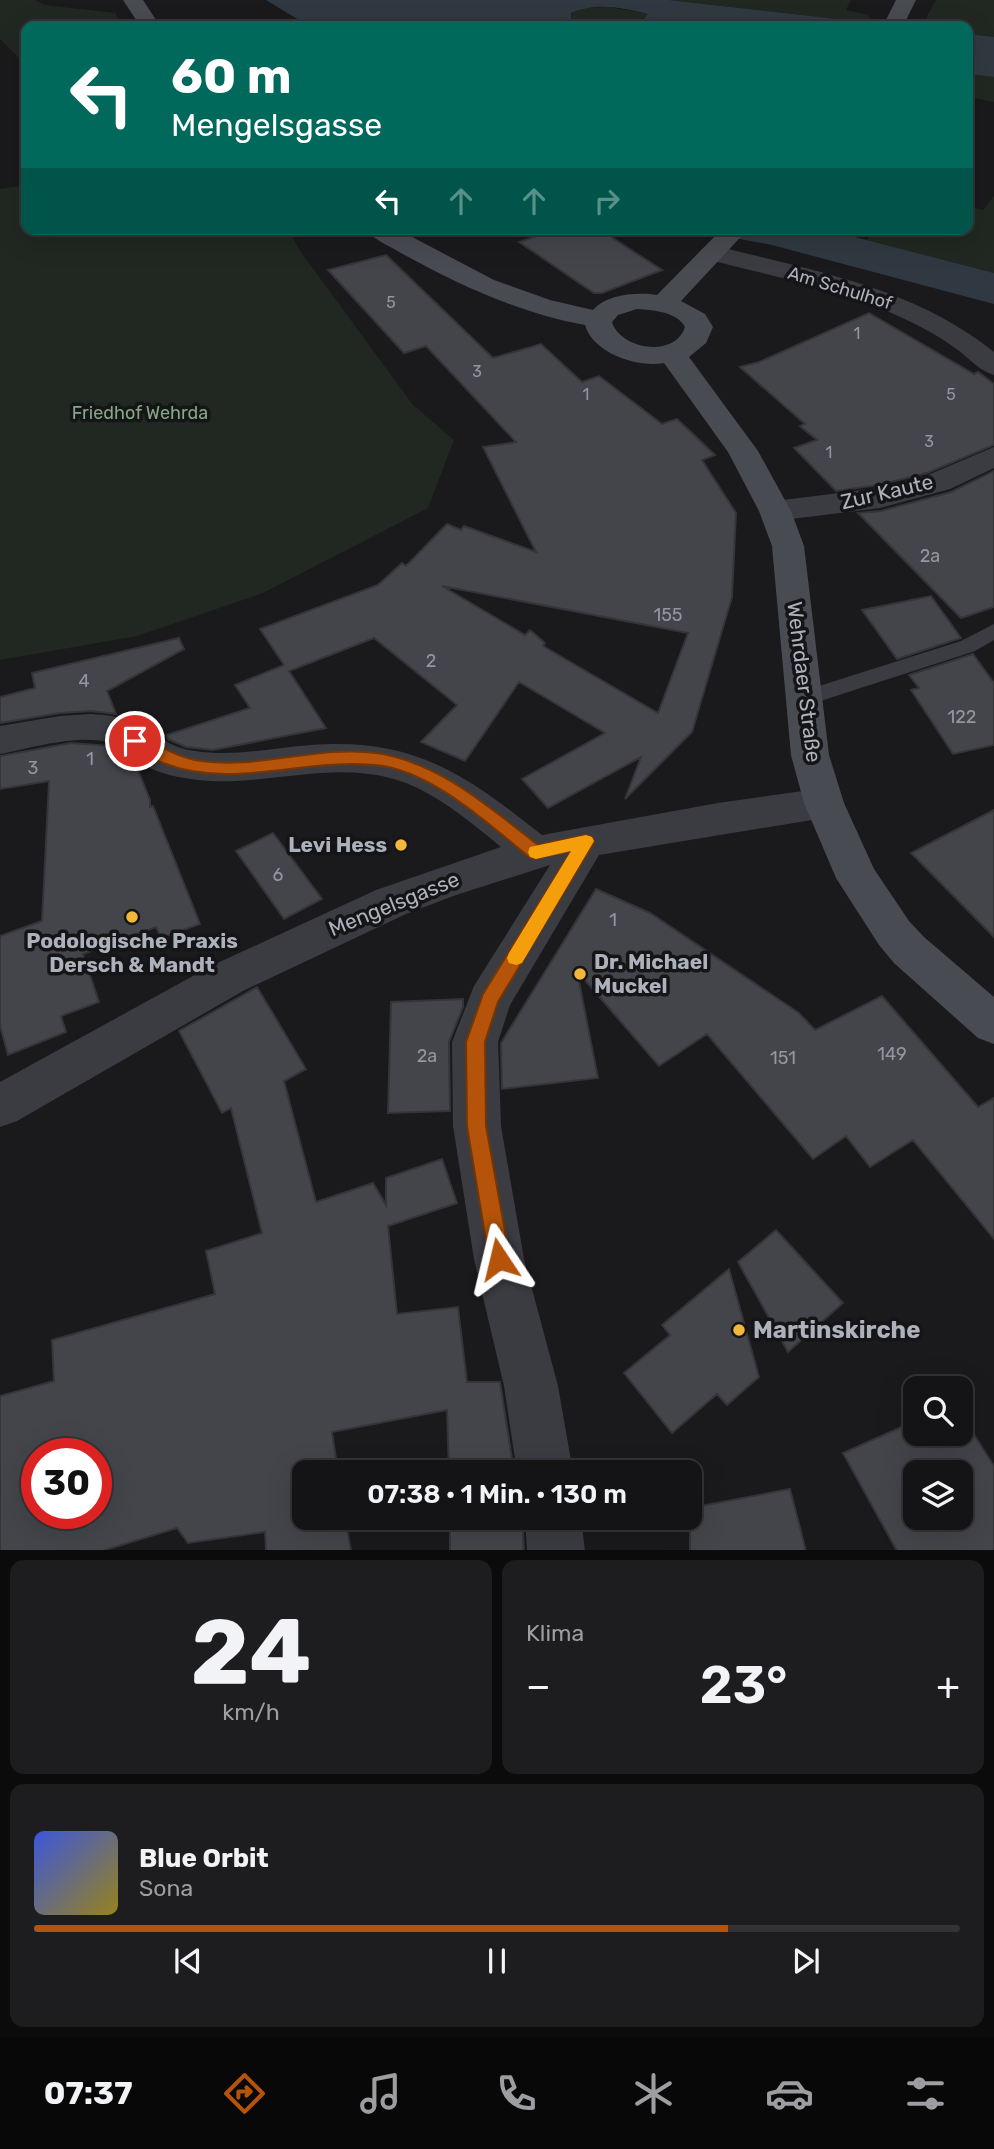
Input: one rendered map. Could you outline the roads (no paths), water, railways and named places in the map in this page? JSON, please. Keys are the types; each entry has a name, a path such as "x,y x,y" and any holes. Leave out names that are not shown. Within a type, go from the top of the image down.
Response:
{"main road":[{"path":"133,0 147,21"},
{"path":"896,21 906,0"},
{"path":"388,235 483,286 523,302 600,319"},
{"path":"664,303 723,242"},
{"path":"625,303 664,303 690,315 696,322 698,331 695,338 685,347 671,352 642,354 619,348 601,336 598,326 606,312 625,303"},
{"name":"Wehrdaer Straße","path":"671,352 743,451 775,511 788,546 810,755 824,803 857,878 894,933 909,950 994,1024"}],"street":[{"name":"Am Schulhof","path":"723,242 888,300 949,332 994,366"},
{"name":"Zur Kaute","path":"775,511 880,498 939,482 994,456"},
{"path":"0,740 66,729 103,728 124,733 147,750 167,759 196,766 244,769 296,761 376,759 408,767 431,777 471,802 535,852"},
{"name":"Mengelsgasse","path":"0,1106 240,972 391,902 535,852 718,818 824,803"},
{"path":"543,1460 531,1386 499,1259 477,1126 475,1042 489,999 586,841"},
{"path":"554,1530 556,1550"}],"lane":[{"path":"802,699 968,646 994,631"}],"place":[{"name":"Levi Hess","path":"401,845"},
{"name":"Podologische Praxis Dersch & Mandt","path":"132,917"},
{"name":"Dr. Michael Muckel","path":"580,974"},
{"name":"Martinskirche","path":"739,1330"}],"park label":[{"name":"Friedhof Wehrda","path":"140,413"}]}
